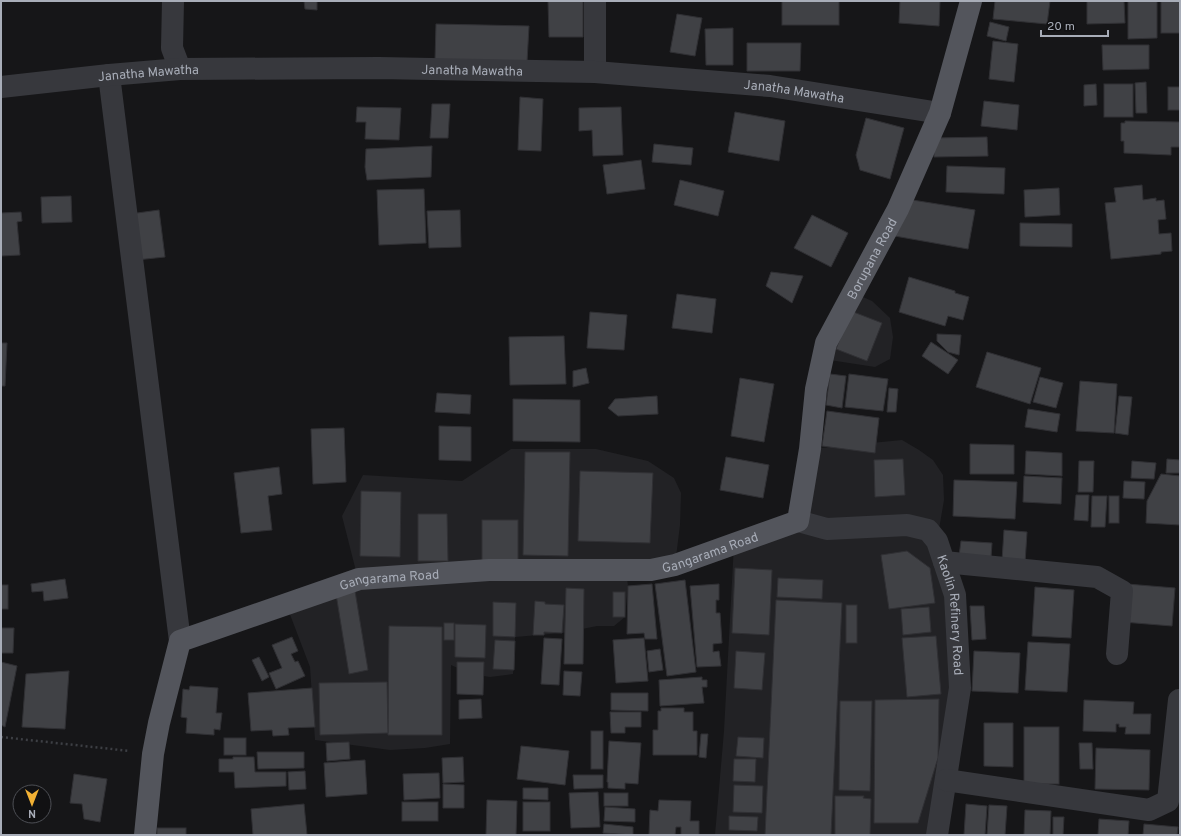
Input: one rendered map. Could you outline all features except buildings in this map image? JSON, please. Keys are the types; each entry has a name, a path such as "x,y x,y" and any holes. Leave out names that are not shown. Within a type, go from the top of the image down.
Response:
{"main road":[{"name":"Borupana Road","path":"798,521 810,449 816,389 826,343 898,209 940,113 971,1"},
{"name":"Gangarama Road","path":"180,641 358,579 489,570 650,570 675,565 798,521"},
{"path":"145,835 153,754 159,723 180,641"}],"street":[{"path":"173,1 172,48 180,69"},
{"path":"595,1 595,72"},
{"name":"Janatha Mawatha","path":"1,86 180,69 379,68 595,72 770,86 940,113"},
{"path":"109,75 180,641"},
{"name":"Kaolin Refinery Road","path":"798,521 828,529 907,525 928,530 937,541 955,595 960,688 938,835"},
{"path":"944,562 1097,577 1122,591 1117,654"},
{"path":"946,780 1149,810 1168,801 1179,700"}],"path":[{"path":"1,737 153,754"}],"shaded area":[{"path":"854,293 872,301 890,318 893,337 890,359 875,367 823,359"},
{"path":"902,440 933,460 943,475 944,500 937,541 960,688 937,835 715,835 724,731 734,544 798,521 810,449"},
{"path":"511,449 596,449 648,461 674,478 681,493 680,525 675,565 626,570 628,586 625,617 614,626 597,626 562,633 515,637 513,674 490,677 471,674 451,665 450,744 425,748 390,750 315,740 310,667 286,604 358,579 342,516 363,475 462,481"}]}
